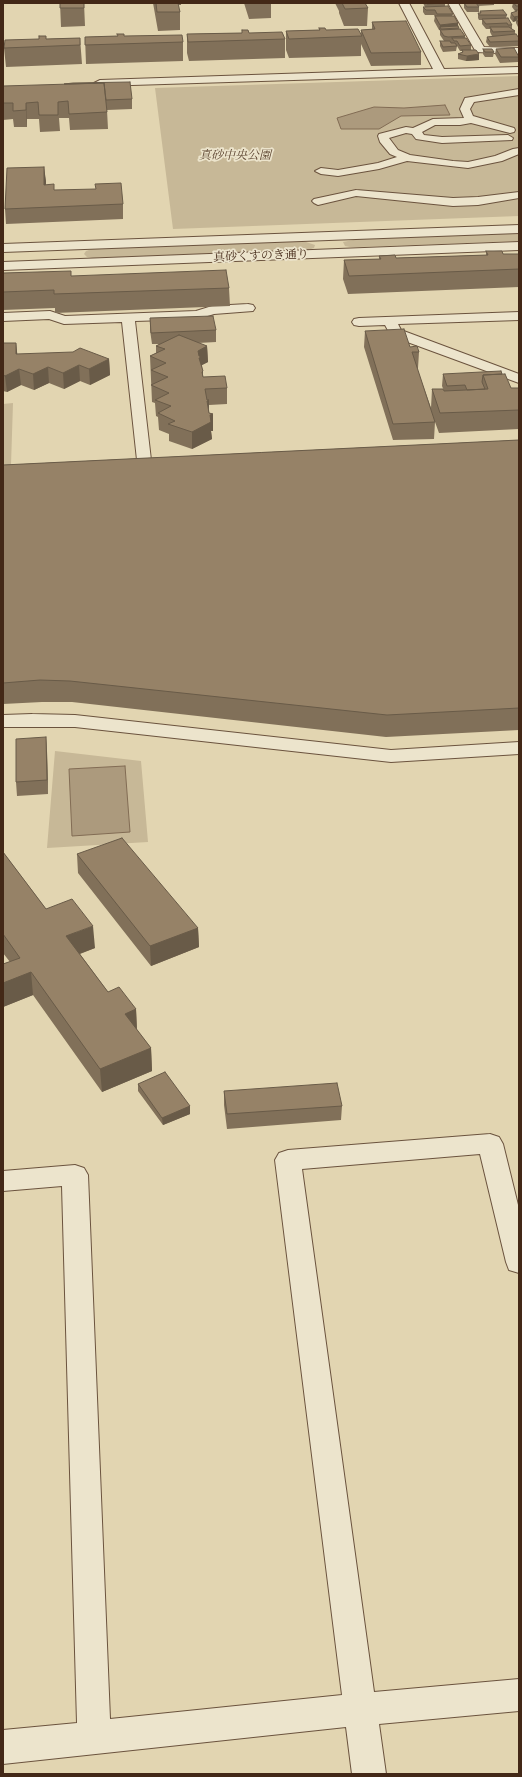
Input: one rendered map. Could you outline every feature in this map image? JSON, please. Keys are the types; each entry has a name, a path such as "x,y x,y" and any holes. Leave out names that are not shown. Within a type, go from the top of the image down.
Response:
{"street":[{"path":"404,3 440,72"},
{"path":"453,3 480,50 519,50"},
{"path":"91,84 519,70"},
{"path":"512,132 472,119 466,113 465,109 469,101 519,92"},
{"path":"321,171 342,172 379,166 409,152 420,135 433,122 460,122 472,119"},
{"path":"406,130 420,135 457,140 512,132 518,151 498,160 468,165 453,164 409,152 394,152 384,140 384,136 406,130"},
{"path":"342,172 354,183 356,193"},
{"path":"318,201 356,193 453,202 478,201 519,195"},
{"name":"真砂くすのき通り","path":"3,248 519,229"},
{"path":"328,236 334,253"},
{"name":"真砂くすのき通り","path":"3,266 519,246"},
{"path":"3,317 50,315 64,320 198,315 212,310 248,308"},
{"path":"359,322 519,316"},
{"path":"128,317 143,466"},
{"path":"389,321 396,333 519,380"},
{"path":"3,722 32,720 75,721 391,756 519,748"},
{"path":"369,1774 288,1160 490,1144 519,1262"},
{"path":"3,1181 75,1175 94,1737"},
{"path":"3,1747 361,1709 519,1696"}],"green space":[{"name":"真砂中央公園","path":"519,76 519,216 173,229 155,88"},
{"path":"519,233 519,241 360,247 345,246 343,242 358,239"},
{"path":"303,241 315,245 314,248 308,250 93,258 87,257 84,254 86,251 92,249"},
{"path":"13,403 11,465 3,466 3,404"},
{"path":"55,751 141,761 148,842 47,848"}],"shaded area":[{"path":"445,105 450,115 401,116 379,129 341,129 337,118 374,107 404,108"},
{"path":"125,766 130,832 72,836 69,769"}],"building":[{"path":"60,3 84,3 84,8 60,8"},
{"path":"156,3 178,3 180,12 157,12"},
{"path":"342,3 365,3 368,8 345,9"},
{"path":"464,3 476,3 479,7 467,7"},
{"path":"514,3 519,3 519,6 516,6"},
{"path":"448,6 453,14 437,14 435,10 426,10 423,7"},
{"path":"503,10 507,15 479,15 478,13 481,13 480,11"},
{"path":"516,10 519,10 519,16 514,17 511,13 517,11"},
{"path":"435,16 454,16 458,23 440,25"},
{"path":"508,18 512,25 508,25 507,23 486,24 482,19"},
{"path":"406,21 421,52 371,53 361,30 375,29 372,22"},
{"path":"458,26 459,28 441,29 440,27"},
{"path":"490,27 509,27 515,31 493,32"},
{"path":"319,28 325,28 326,30 358,29 362,36 289,39 286,31 320,30"},
{"path":"460,29 465,36 448,37 444,36 440,30"},
{"path":"242,30 248,30 249,33 282,32 285,39 188,42 187,34 242,33"},
{"path":"117,34 124,34 124,36 182,35 183,42 85,45 85,37 118,36"},
{"path":"516,34 519,41 490,42 487,37"},
{"path":"39,36 46,36 46,39 80,38 80,45 4,48 5,40 39,39"},
{"path":"452,38 466,38 471,45 460,46 457,41 454,41"},
{"path":"440,41 450,41 451,43 455,43 457,46 443,47"},
{"path":"514,48 519,57 501,57 496,49"},
{"path":"483,49 492,49 494,52 485,52"},
{"path":"462,50 476,50 479,54 467,56 458,54 463,52"},
{"path":"130,82 132,99 106,100 104,83 64,84 73,83"},
{"path":"104,83 107,112 69,114 68,101 58,102 58,115 39,115 38,102 26,103 26,110 13,111 13,103 3,103 3,86"},
{"path":"44,167 44,185 54,184 54,190 96,189 95,184 121,183 123,204 5,209 7,168"},
{"path":"486,251 502,251 503,254 519,254 519,269 349,276 344,260 381,259 379,256 395,255 396,258 488,255"},
{"path":"226,270 229,288 54,294 54,290 3,292 3,273 71,271 71,276"},
{"path":"213,316 216,330 151,333 150,318"},
{"path":"404,329 410,347 417,346 419,352 412,352 435,422 393,424 365,331"},
{"path":"179,335 207,346 198,351 199,356 202,357 199,358 203,371 203,377 225,376 227,388 205,389 207,400 209,400 207,401 209,413 213,414 210,415 211,422 192,432 168,424 175,421 158,413 171,406 155,400 169,393 151,385 168,377 151,370 166,363 150,356 165,349 156,346"},
{"path":"3,343 16,343 16,354 73,352 80,348 109,359 89,369 79,365 63,373 48,367 33,374 19,369 5,376 3,375"},
{"path":"501,371 502,374 483,375 482,382 485,389 467,390 465,385 447,386 443,374"},
{"path":"505,374 511,388 519,388 519,410 440,413 432,389 443,389 444,391 488,389 483,375"},
{"path":"519,440 519,708 387,715 70,681 40,680 3,683 3,465"},
{"path":"46,737 47,780 16,782 16,739"},
{"path":"122,838 198,928 150,946 77,854"},
{"path":"3,852 46,909 72,899 93,926 66,936 108,992 119,987 136,1009 125,1014 151,1048 100,1069 31,972 3,983 3,964 20,958 3,934"},
{"path":"165,1072 190,1106 162,1118 138,1084"},
{"path":"337,1083 342,1106 227,1114 224,1091"}]}
